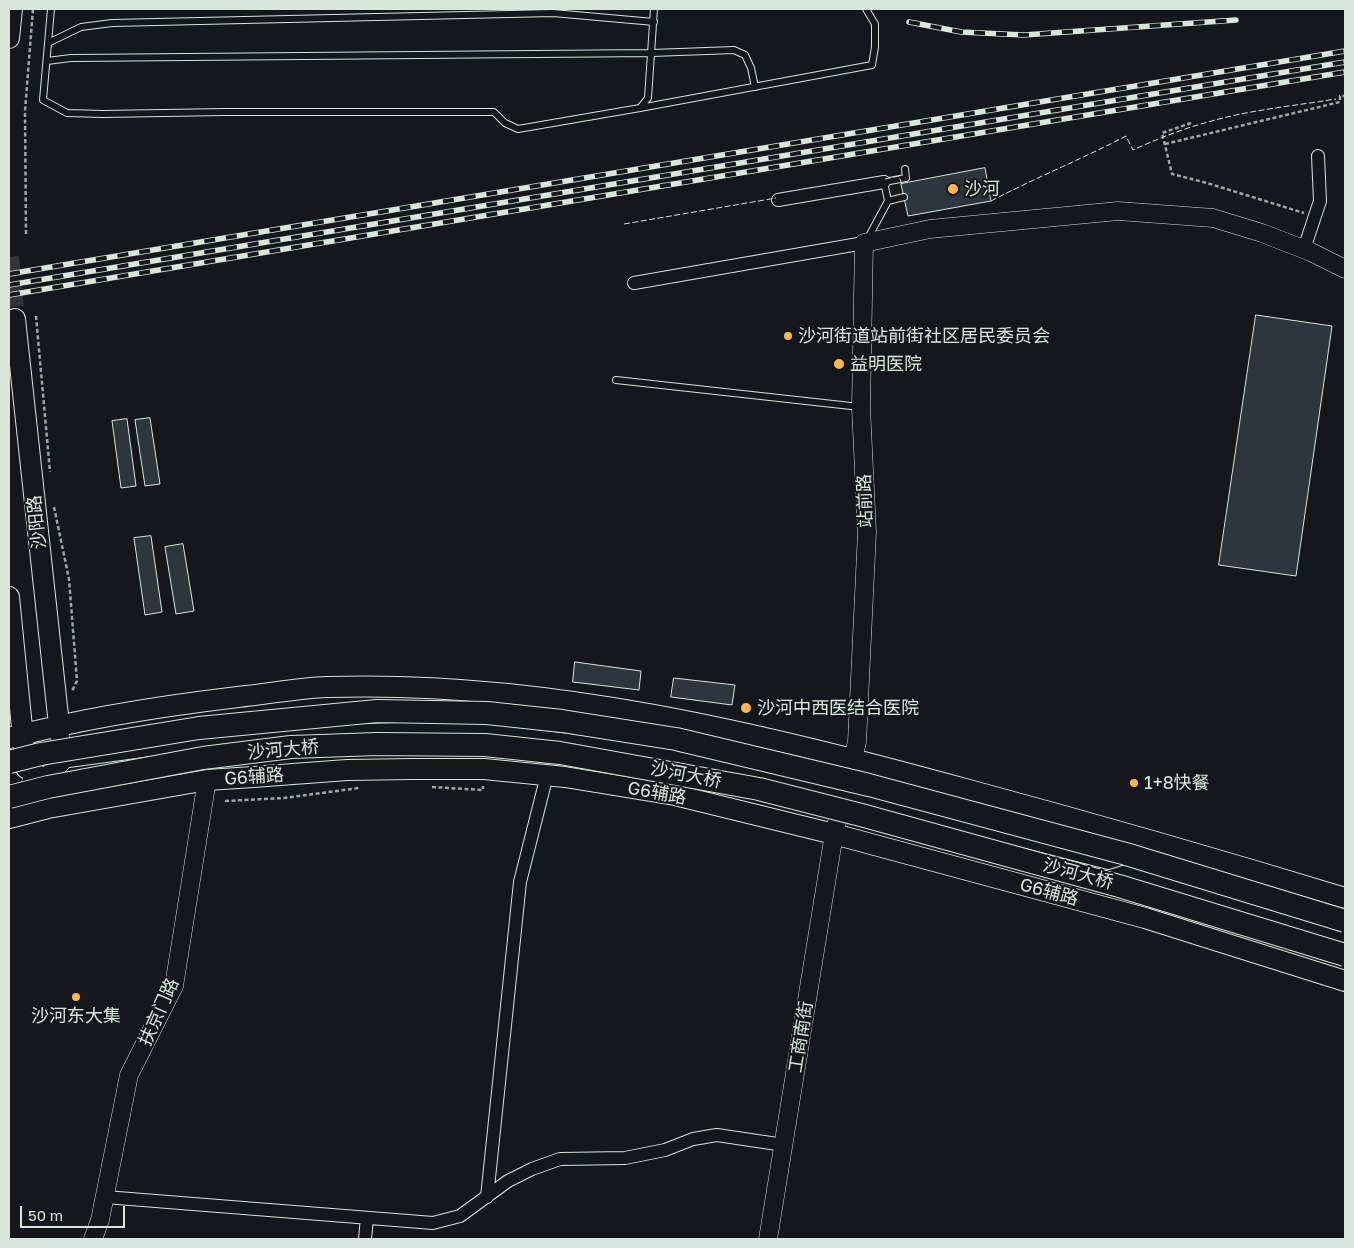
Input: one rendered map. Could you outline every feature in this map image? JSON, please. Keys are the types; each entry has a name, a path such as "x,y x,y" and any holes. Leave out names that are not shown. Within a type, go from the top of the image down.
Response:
{"highway":[{"name":"沙河大桥","path":"14,767 41,754 199,728 377,711 486,713 562,721 676,739 860,783 1126,854 1345,921"},
{"name":"沙河大桥","path":"9,797 48,787 203,758 291,747 377,744 485,745 560,753 759,789 861,815 1119,886 1345,955"}],"main road":[{"path":"9,38 12,9"},
{"name":"沙阳路","path":"15,319 59,725"},
{"path":"9,597 15,736 14,767 44,779"},
{"path":"15,736 59,725 210,701 324,687 374,687 490,692 596,706 736,731 853,758 1168,844 1345,898"},
{"name":"G6辅路","path":"9,818 48,808 207,780 347,770 412,769 484,769 547,775 675,794 834,834 1145,918 1345,981"}],"street":[{"path":"1304,249 1320,201 1318,156"},
{"path":"778,200 884,182"},
{"path":"634,283 864,243 930,229 1118,210 1213,218 1262,232 1304,249 1345,269"},
{"name":"站前路","path":"844,795 853,758 858,724 867,532 861,408 864,243"},
{"path":"59,725 62,762"},
{"path":"14,767 150,750 200,741 291,732 443,728 487,730 602,744 764,774 1108,864 1168,844"},
{"path":"9,788 44,779 62,762"},
{"path":"487,1197 520,882 547,775"},
{"name":"扶京门路","path":"93,1239 100,1220 129,1075 174,986 207,780"},
{"name":"工商南街","path":"768,1239 834,834 844,795"},
{"path":"105,1196 432,1224 460,1216 508,1182 532,1169 560,1159 625,1158 665,1150 693,1139 717,1135 784,1145"},
{"path":"366,1239 367,1218"}],"lane":[{"path":"51,9 43,100 67,113 494,112 505,123 518,129 872,65 875,46 875,24 866,9"},
{"path":"640,108 648,98 654,9"},
{"path":"48,43 81,27 112,22 553,13 654,22"},
{"path":"47,61 71,58 652,53 734,50 745,55 751,68 755,87"},
{"path":"864,243 888,201 884,182 906,178 905,169"},
{"path":"888,201 904,197"},
{"path":"616,380 861,408"}],"path":[{"path":"26,234 25,111 33,9"},
{"path":"1165,144 1340,102 1340,96 1345,96"},
{"path":"1191,123 1162,133 1172,174 1315,217"},
{"path":"36,316 50,474"},
{"path":"53,503 69,579 77,681 70,698"}],"building":[{"path":"985,168 991,201 908,216 901,184"},
{"path":"1256,315 1332,326 1296,576 1219,565"},
{"path":"150,418 160,484 145,486 135,420"},
{"path":"127,419 136,486 121,488 112,421"},
{"path":"151,536 162,612 145,615 134,538"},
{"path":"183,544 194,611 176,614 165,547"},
{"path":"575,662 641,671 639,690 573,682"},
{"path":"674,678 735,685 732,705 671,697"}],"tunnel":[{"path":"9,257 15,319"}],"railway":[{"path":"909,22 961,32 1024,35 1236,20"},
{"path":"9,274 1345,51"},
{"path":"9,285 1345,62"},
{"path":"9,295 1345,72"}],"fence":[{"path":"991,201 1126,136 1133,150 1179,131 1224,118 1255,111 1336,99"},
{"path":"885,179 899,176 901,182"},
{"path":"624,224 776,198"}],"place":[{"name":"沙河","path":"953,189"},
{"name":"沙河街道站前街社区居民委员会","path":"788,336"},
{"name":"益明医院","path":"839,364"},
{"name":"沙河中西医结合医院","path":"746,708"},
{"name":"1+8快餐","path":"1134,783"},
{"name":"沙河东大集","path":"76,997"}]}
